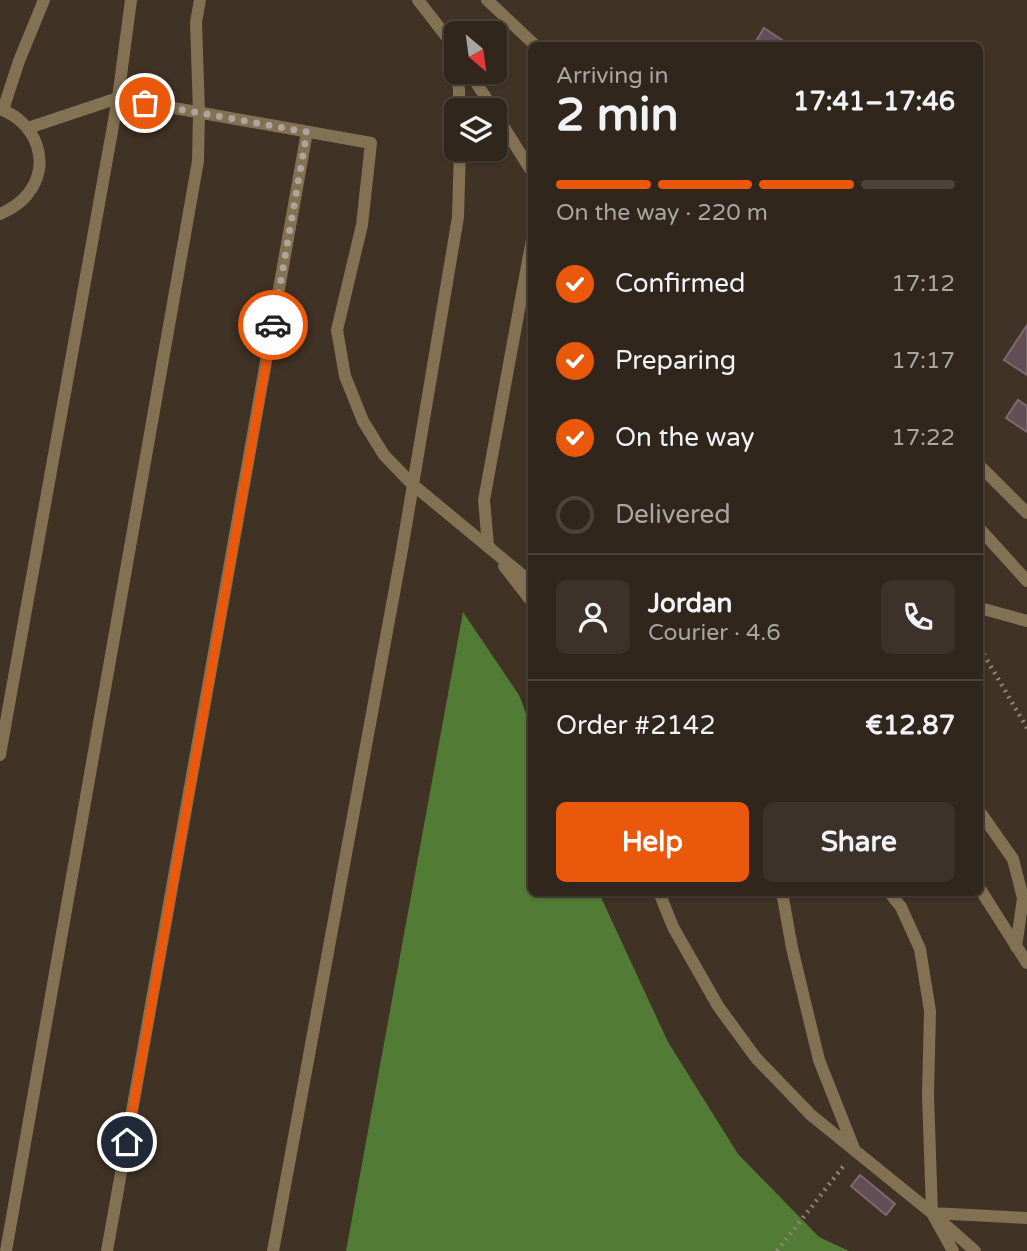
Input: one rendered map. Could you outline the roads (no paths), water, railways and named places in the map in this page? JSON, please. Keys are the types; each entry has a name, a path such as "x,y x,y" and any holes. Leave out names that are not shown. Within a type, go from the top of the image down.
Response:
{"lane":[{"path":"0,214 16,207 37,179 40,161 37,144 28,128 17,117 1,110 44,0"},
{"path":"0,755 118,99 131,0"},
{"path":"6,1251 198,161 197,22 200,0"},
{"path":"418,0 444,34"},
{"path":"486,0 532,42"},
{"path":"28,128 118,99 371,143 362,225 337,330 345,376 363,421 384,455 412,484 528,580"},
{"path":"107,1251 307,132"},
{"path":"507,133 528,166"},
{"path":"273,1251 402,550 458,217 460,161"},
{"path":"528,261 484,500 488,545 528,597"},
{"path":"983,469 1027,513"},
{"path":"983,532 1027,581"},
{"path":"983,609 1027,621"},
{"path":"983,816 1013,859 1023,898 1016,947"},
{"path":"983,894 1027,963"},
{"path":"661,896 673,927 718,1006 756,1058 811,1115 975,1251"},
{"path":"783,896 818,1060 855,1151"},
{"path":"892,896 901,907 920,949 930,1011 928,1095 932,1213 953,1251"},
{"path":"932,1213 1027,1218"}]}
